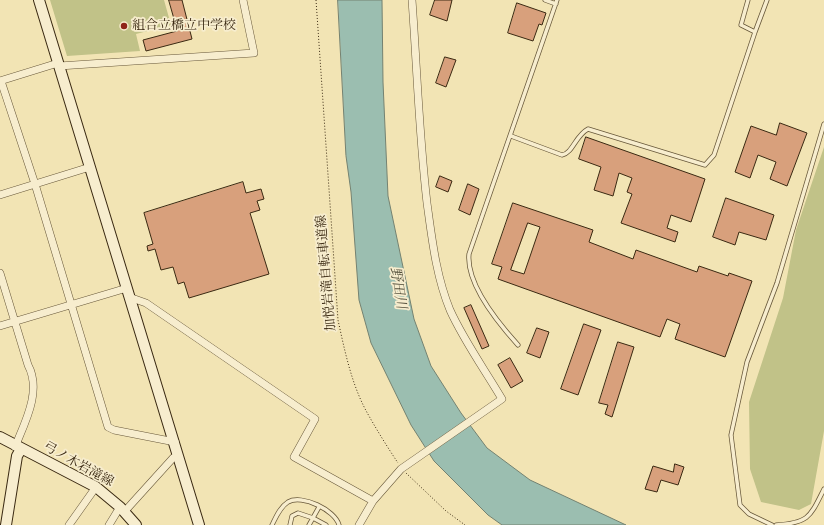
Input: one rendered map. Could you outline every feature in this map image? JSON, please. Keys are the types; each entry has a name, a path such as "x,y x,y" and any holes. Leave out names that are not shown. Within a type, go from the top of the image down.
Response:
{"street":[{"path":"39,0 175,442 199,525"},
{"path":"175,442 114,430 108,427 70,305 36,184 0,81 59,65 254,53 243,0"},
{"path":"359,525 373,501 404,467 502,399 450,309 441,284 434,252 422,156 412,0"},
{"path":"0,195 90,167"},
{"path":"0,273 28,365 32,373 32,403 18,448 6,525"},
{"path":"0,326 70,305 128,292 315,419 294,457 373,501"},
{"name":"弓ノ木岩滝線","path":"0,437 18,448 96,487 123,509 136,525"},
{"path":"109,525 178,454"},
{"path":"68,525 96,487"}],"lane":[{"path":"518,345 490,312 473,276 468,260 557,2 545,0"},
{"path":"748,0 741,25 756,32"},
{"path":"510,136 562,155 570,151 575,139 588,129 705,165 714,155 767,0"},
{"path":"772,525 749,514 740,505 731,435 747,362 777,283 824,124"},
{"path":"776,525 794,524 813,513 824,489"},
{"path":"272,525 280,508 289,502 297,500 307,501 332,513 339,525"},
{"path":"309,525 319,507"},
{"path":"290,525 290,519 295,513 313,518 326,525"}],"path":[{"name":"加悦岩滝自転車道線","path":"316,0 338,320 347,359 358,393 368,415 404,467 446,511 465,525"}],"green space":[{"name":"組合立橋立中学校","path":"50,0 164,0 171,25 136,34 140,51 67,56"},
{"path":"824,147 824,431 811,504 799,510 761,502 750,469 749,402 783,298 796,230"}],"water":[{"name":"野田川","path":"338,0 382,0 383,82 388,196 414,319 431,366 461,413 487,448 530,480 626,525 502,525 488,515 434,461 411,425 371,343 359,300 351,192 346,156"}],"building":[{"path":"169,0 182,0 192,39 146,51 143,40 177,31"},
{"path":"435,0 452,0 447,21 430,15"},
{"path":"517,3 546,13 542,25 539,24 533,41 508,33"},
{"path":"445,57 456,60 446,87 436,83"},
{"path":"780,123 807,133 787,186 770,179 776,162 758,155 750,178 735,172 751,126 776,135"},
{"path":"586,137 705,179 691,222 671,215 667,228 678,232 675,242 621,223 632,194 627,192 632,178 619,173 613,196 594,190 601,167 579,159"},
{"path":"440,176 452,181 448,192 436,187"},
{"path":"243,182 246,193 261,189 264,199 257,201 260,210 250,213 269,274 189,298 184,282 178,284 173,267 161,270 155,249 148,251 147,246 153,244 144,213"},
{"path":"468,184 479,189 470,215 459,210"},
{"path":"726,198 774,215 766,240 739,232 735,245 713,237"},
{"path":"513,203 593,230 589,242 633,259 636,250 697,272 699,266 728,276 729,273 752,281 725,357 675,339 680,324 667,319 660,337 498,279 502,267 492,264","holes":["528,223 540,227 524,274 511,270"]},
{"path":"471,305 489,346 482,349 464,308"},
{"path":"584,324 601,330 578,395 561,389"},
{"path":"537,328 549,332 540,358 527,353"},
{"path":"618,342 634,347 612,417 605,414 608,405 599,403"},
{"path":"510,358 523,381 511,388 498,365"},
{"path":"675,464 684,467 678,485 661,480 657,492 645,489 653,466 673,472"}],"place":[{"name":"組合立橋立中学校","path":"124,26"}]}
